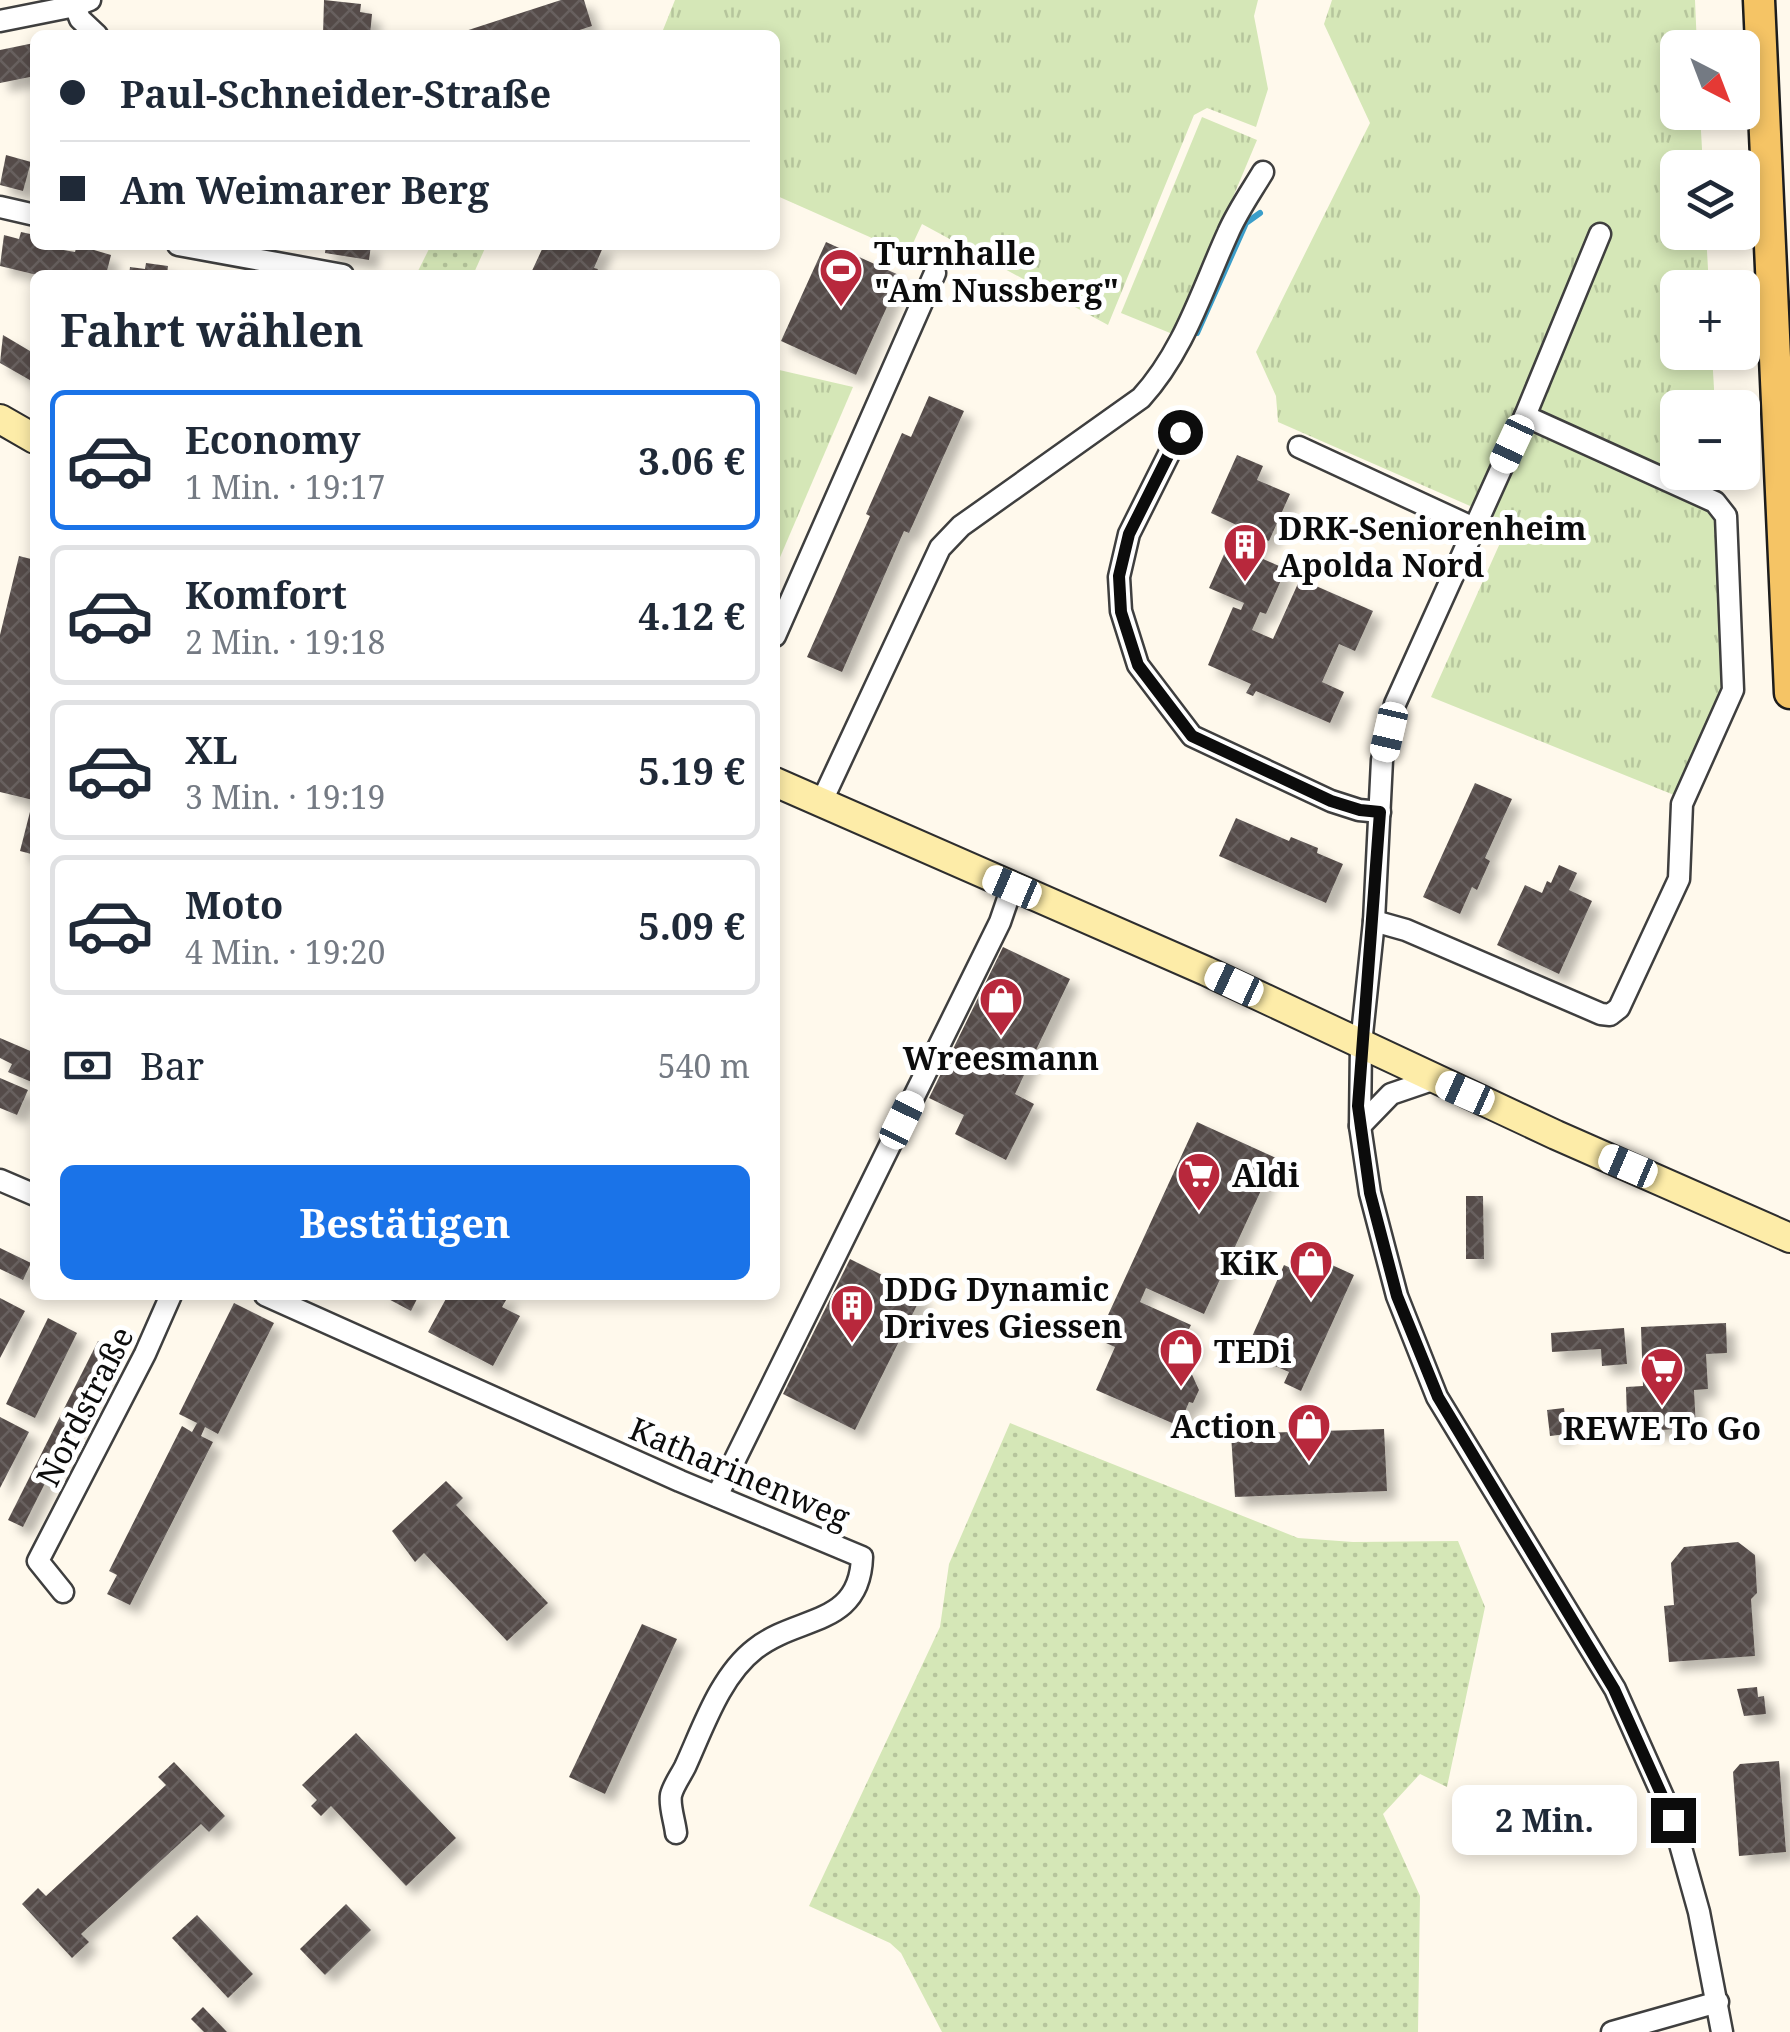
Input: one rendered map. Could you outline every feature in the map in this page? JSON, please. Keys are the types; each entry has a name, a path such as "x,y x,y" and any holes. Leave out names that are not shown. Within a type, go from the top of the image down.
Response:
{"main road":[{"path":"1759,0 1790,693"}],"street":[{"path":"0,21 82,3 80,19 92,30"},
{"path":"821,803 940,548 962,526 1141,398 1154,383 1184,337 1230,227 1263,172"},
{"path":"0,207 30,213"},
{"path":"1600,234 1525,416 1395,704 1382,760 1374,921 1361,1044 1360,1126 1378,1228 1397,1296 1438,1397 1614,1689 1673,1820 1699,1912 1722,2032"},
{"path":"205,250 315,270"},
{"path":"780,625 934,273"},
{"path":"1374,921 1406,930 1602,1014 1610,1014 1618,1008 1679,879 1682,804 1732,690 1726,516 1715,502 1525,416"},
{"path":"0,418 30,436"},
{"path":"1180,432 1129,534 1119,576 1121,612 1138,665 1192,736 1331,801 1380,812"},
{"path":"1299,447 1474,528"},
{"path":"780,784 1790,1238"},
{"path":"718,1496 1000,922 1012,887"},
{"path":"1360,1126 1391,1094 1435,1079"},
{"path":"0,1180 30,1193"},
{"name":"Nordstraße","path":"63,1592 38,1561 169,1300"},
{"name":"Katharinenweg","path":"275,1300 862,1557 861,1576 854,1593 840,1609 756,1647 738,1664 671,1796 676,1833"},
{"path":"1612,2032 1718,2002"}],"green space":[{"path":"675,0 1258,0 1254,16 1268,89 1256,127 1207,108 1194,115 1108,325 922,224 908,254 780,197 780,30 663,30"},
{"path":"1332,0 1695,0 1696,30 1660,30 1660,130 1701,130 1702,150 1660,150 1660,250 1707,250 1708,270 1660,270 1660,370 1713,370 1714,390 1660,390 1660,490 1719,490 1728,681 1679,797 1431,697 1509,523 1278,422 1276,396 1256,352 1370,123 1324,24"},
{"path":"1202,117 1257,140 1175,335 1121,313"},
{"path":"428,250 484,250 475,270 418,270"},
{"path":"780,370 853,387 780,557"},
{"path":"1010,1423 1298,1538 1458,1541 1485,1607 1447,1787 1420,1774 1383,1814 1420,1896 1418,2032 942,2032 901,1953 890,1943 809,1906 940,1627 949,1564"}],"building":[{"path":"324,0 361,4 360,12 372,14 370,30 323,30"},
{"path":"561,0 584,0 592,26 580,30 468,30"},
{"path":"30,44 30,77 0,83 0,50"},
{"path":"6,155 30,162 23,191 0,185"},
{"path":"21,232 30,234 30,250 94,250 111,255 107,270 30,270 30,273 0,266 4,235 19,239"},
{"name":"Turnhalle \"Am Nussberg\"","path":"826,242 901,276 856,375 781,341"},
{"path":"325,250 370,250 369,260 325,253"},
{"path":"542,250 602,250 594,268 598,270 532,270"},
{"path":"146,263 168,266 168,270 130,270 145,269"},
{"path":"3,335 30,351 30,380 0,363"},
{"path":"929,396 964,411 909,533 904,531 842,672 807,657 902,433 911,437"},
{"name":"DRK-Seniorenheim Apolda Nord","path":"1237,455 1263,466 1257,480 1290,494 1269,541 1262,538 1254,555 1286,569 1266,614 1260,612 1252,630 1273,639 1300,579 1373,611 1355,651 1339,644 1322,682 1344,692 1330,723 1256,691 1253,696 1246,693 1251,684 1208,665 1233,607 1241,610 1244,603 1209,588 1234,532 1242,536 1245,529 1211,513"},
{"path":"19,556 30,559 30,799 0,792 0,635"},
{"path":"1475,783 1512,799 1485,858 1490,861 1477,890 1472,887 1460,914 1423,897"},
{"path":"30,812 30,854 20,851"},
{"path":"1236,818 1289,841 1291,837 1318,848 1317,853 1343,864 1326,903 1219,856"},
{"path":"1559,865 1577,873 1569,890 1592,901 1559,974 1497,945 1525,885 1542,893"},
{"name":"Wreesmann","path":"1003,947 1070,979 1015,1094 1034,1104 1006,1160 955,1134 964,1115 929,1098"},
{"path":"0,1038 30,1051 30,1081 8,1072 12,1064 0,1058"},
{"path":"0,1078 28,1090 17,1115 0,1108"},
{"path":"1197,1122 1276,1158 1204,1314 1146,1288 1140,1302 1191,1325 1186,1335 1197,1340 1189,1358 1177,1353 1173,1361 1189,1368 1199,1390 1179,1426 1096,1390 1115,1347 1097,1339"},
{"path":"1466,1196 1483,1196 1484,1259 1466,1259"},
{"path":"0,1248 30,1263 23,1280 0,1269"},
{"path":"1301,1251 1354,1275 1301,1391 1284,1383 1289,1372 1246,1350 1284,1265 1293,1269"},
{"name":"DDG Dynamic Drives Giessen","path":"850,1259 922,1295 855,1430 783,1394"},
{"path":"0,1298 25,1311 0,1358"},
{"path":"390,1300 416,1300 411,1311"},
{"path":"445,1300 506,1300 502,1307 520,1316 493,1366 428,1332"},
{"path":"234,1303 274,1323 218,1434 205,1427 201,1436 213,1442 130,1605 107,1594 117,1575 109,1571 182,1426 192,1432 197,1423 179,1414"},
{"path":"48,1318 77,1333 35,1418 6,1404"},
{"path":"1726,1323 1727,1353 1706,1354 1708,1389 1694,1390 1696,1428 1642,1431 1642,1420 1627,1420 1626,1387 1643,1386 1641,1327"},
{"path":"1624,1328 1627,1364 1602,1366 1601,1349 1552,1352 1551,1333"},
{"path":"98,1341 113,1348 23,1527 8,1520"},
{"path":"1564,1408 1567,1434 1550,1436 1547,1410"},
{"path":"0,1417 29,1432 0,1488"},
{"name":"Action","path":"1384,1429 1387,1491 1235,1497 1231,1434"},
{"path":"446,1481 463,1498 456,1505 548,1603 507,1641 424,1553 415,1562 392,1531"},
{"path":"1738,1542 1755,1555 1757,1593 1751,1599 1755,1656 1669,1662 1664,1606 1674,1605 1671,1563 1684,1547"},
{"path":"642,1624 677,1639 605,1794 569,1777"},
{"path":"1757,1687 1758,1697 1764,1696 1766,1714 1744,1716 1737,1689"},
{"path":"356,1733 456,1838 406,1886 331,1806 321,1816 311,1806 317,1800 302,1785"},
{"path":"1779,1761 1786,1852 1739,1856 1733,1772 1740,1764"},
{"path":"174,1762 225,1816 209,1832 201,1824 81,1934 89,1942 72,1958 22,1904 38,1888 46,1896 166,1785 158,1777"},
{"path":"346,1904 371,1930 325,1975 300,1949"},
{"path":"197,1915 253,1974 228,1998 172,1938"},
{"path":"203,2007 227,2032 204,2032 191,2019"}],"waterway":[{"path":"1197,333 1246,223 1260,213"}],"place":[{"name":"Turnhalle \"Am Nussberg\"","path":"841,308"},
{"name":"DRK-Seniorenheim Apolda Nord","path":"1245,583"},
{"name":"Wreesmann","path":"1001,1037"},
{"name":"Aldi","path":"1199,1212"},
{"name":"KiK","path":"1311,1300"},
{"name":"DDG Dynamic Drives Giessen","path":"852,1344"},
{"name":"TEDi","path":"1181,1388"},
{"name":"REWE To Go","path":"1662,1407"},
{"name":"Action","path":"1309,1463"}],"route":[{"path":"1180,432 1129,534 1119,576 1121,612 1138,665 1192,736 1331,801 1380,812 1358,1106 1370,1193 1397,1296 1438,1397 1614,1689 1673,1820"}]}
